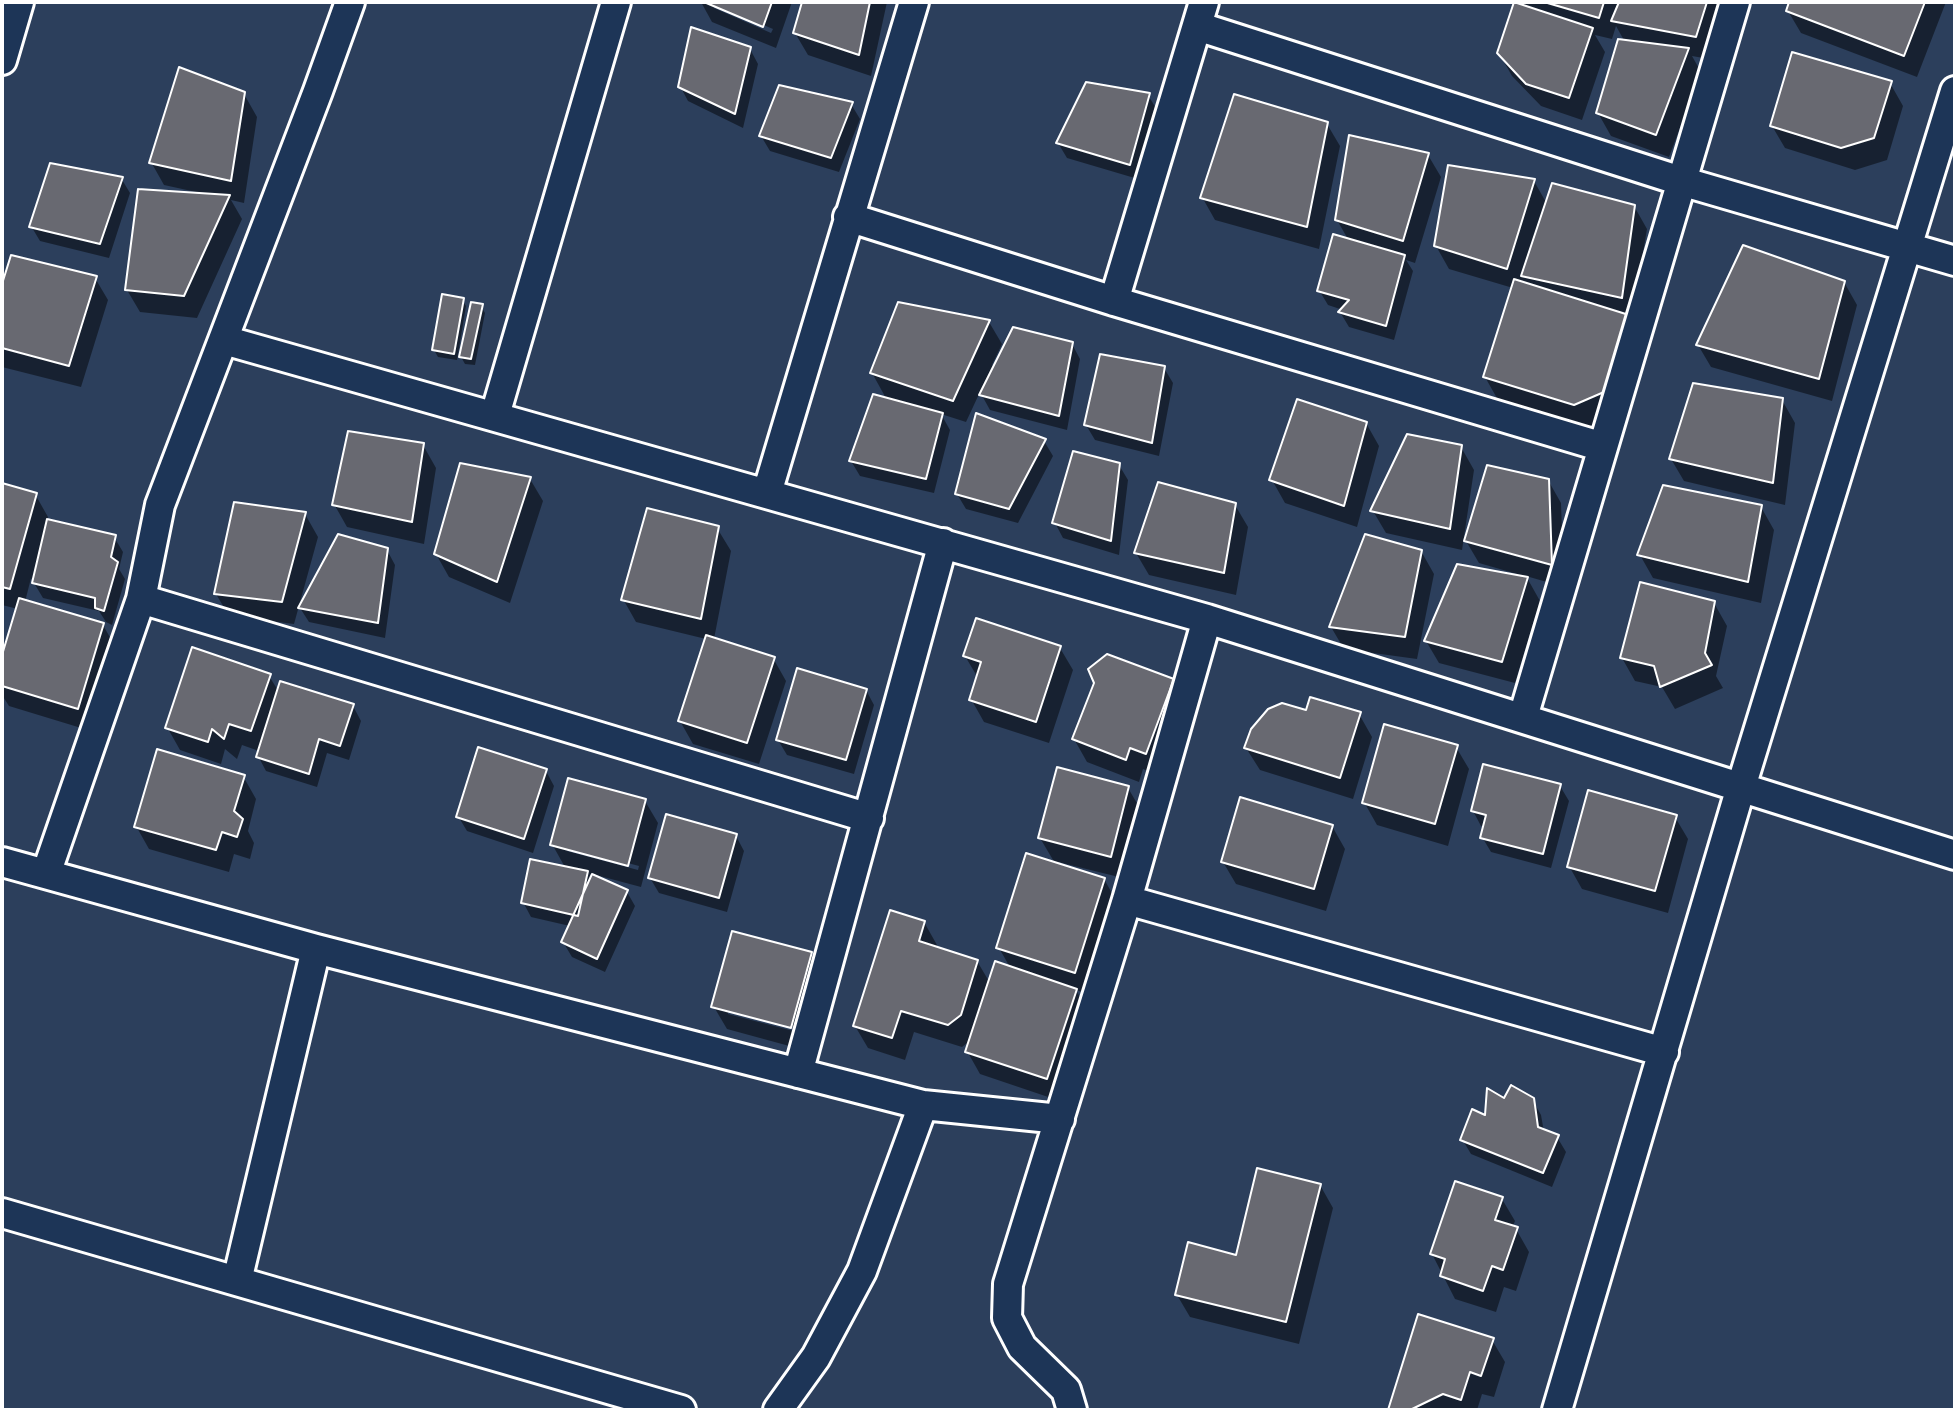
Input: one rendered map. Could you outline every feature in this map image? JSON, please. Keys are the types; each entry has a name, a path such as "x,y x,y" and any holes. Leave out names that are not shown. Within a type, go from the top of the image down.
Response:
{"street":[{"path":"2,60 19,2"},
{"path":"46,874 141,599 160,505 350,2"},
{"path":"495,415 616,2"},
{"path":"767,493 914,2"},
{"path":"1523,717 1735,2"},
{"path":"1114,301 1200,14 1681,181 1955,261"},
{"path":"1557,1410 1741,787 1955,91"},
{"path":"848,217 1114,301 1603,447"},
{"path":"224,340 1207,619 1955,855"},
{"path":"798,1073 943,543"},
{"path":"141,599 869,818"},
{"path":"1072,1410 1066,1390 1022,1347 1007,1318 1008,1284 1127,900 1207,619"},
{"path":"2,862 316,949 923,1105 1060,1119"},
{"path":"1127,900 1664,1052"},
{"path":"237,1281 316,949"},
{"path":"778,1410 816,1357 862,1271 923,1105"},
{"path":"2,1213 681,1410"}],"building":[{"path":"704,2 772,2 763,27"},
{"path":"802,2 870,2 859,55 793,33"},
{"path":"1514,2 1593,28 1569,98 1526,84 1497,53"},
{"path":"1544,2 1604,2 1599,18"},
{"path":"1619,2 1707,2 1696,37 1611,21"},
{"path":"1789,2 1925,2 1904,56 1786,11"},
{"path":"691,27 751,47 735,114 678,87"},
{"path":"1618,39 1689,48 1656,135 1596,113"},
{"path":"1792,52 1892,81 1874,138 1841,148 1770,126"},
{"path":"179,67 245,92 231,181 149,163"},
{"path":"1086,82 1150,93 1130,165 1056,143"},
{"path":"779,85 853,102 831,158 759,136"},
{"path":"1234,94 1328,122 1307,227 1200,198"},
{"path":"1349,135 1429,153 1403,241 1335,220"},
{"path":"50,163 123,177 100,244 29,227"},
{"path":"1448,165 1535,179 1507,269 1434,246"},
{"path":"1552,183 1635,205 1622,298 1521,276"},
{"path":"138,189 230,195 184,296 125,290"},
{"path":"1333,234 1405,255 1386,326 1338,312 1349,300 1317,291"},
{"path":"1743,245 1845,281 1819,379 1696,345"},
{"path":"11,255 97,276 69,366 2,348 2,284"},
{"path":"1514,279 1629,315 1604,392 1574,405 1483,377"},
{"path":"442,294 464,298 454,354 432,350"},
{"path":"471,302 483,304 471,359 459,357"},
{"path":"898,302 990,320 953,401 870,373"},
{"path":"1013,327 1073,342 1059,416 979,395"},
{"path":"1100,354 1165,366 1152,443 1084,425"},
{"path":"1693,383 1783,398 1773,483 1669,459"},
{"path":"873,394 943,413 926,479 849,461"},
{"path":"1297,399 1367,422 1344,506 1269,480"},
{"path":"976,413 1046,439 1009,509 955,494"},
{"path":"348,431 424,443 412,522 332,505"},
{"path":"1407,434 1462,445 1450,529 1370,511"},
{"path":"1073,451 1120,463 1111,541 1052,523"},
{"path":"460,463 531,477 497,582 434,554"},
{"path":"1487,465 1549,479 1552,565 1464,541"},
{"path":"1158,482 1236,503 1224,573 1134,553"},
{"path":"2,483 37,493 10,589 2,587"},
{"path":"1663,485 1762,505 1748,582 1637,555"},
{"path":"234,502 306,512 282,602 214,594"},
{"path":"647,508 719,526 701,619 621,600"},
{"path":"47,519 116,535 111,557 118,562 104,611 95,608 95,598 32,583"},
{"path":"338,534 388,548 378,623 298,608"},
{"path":"1365,534 1422,550 1405,637 1329,627"},
{"path":"1457,564 1528,577 1502,662 1424,641"},
{"path":"1640,582 1715,601 1705,653 1712,665 1660,687 1654,666 1620,658"},
{"path":"19,598 104,623 78,709 2,686 2,655"},
{"path":"976,618 1061,646 1036,722 969,700 981,662 963,656"},
{"path":"706,635 775,657 747,743 678,721"},
{"path":"192,647 271,674 251,731 229,724 224,739 212,729 208,742 165,728"},
{"path":"1107,654 1174,679 1146,754 1130,748 1126,760 1072,739 1094,683 1088,669"},
{"path":"797,668 867,689 846,760 776,740"},
{"path":"280,681 354,704 340,746 319,739 309,774 256,757"},
{"path":"1310,697 1361,712 1340,778 1244,748 1251,729 1268,709 1282,703 1306,710"},
{"path":"1384,724 1458,745 1435,824 1362,803"},
{"path":"478,747 547,769 524,839 456,817"},
{"path":"157,749 245,775 234,811 243,819 237,837 222,832 216,850 134,827"},
{"path":"1483,764 1561,784 1543,854 1480,838 1486,815 1471,811"},
{"path":"1057,767 1129,786 1111,857 1038,838"},
{"path":"568,778 646,799 628,866 550,845"},
{"path":"1588,790 1677,815 1655,891 1567,867"},
{"path":"1240,797 1333,825 1314,889 1221,862"},
{"path":"666,814 737,834 719,898 648,878"},
{"path":"1026,853 1105,878 1075,973 996,948"},
{"path":"530,859 588,871 578,916 521,903"},
{"path":"592,874 628,890 597,959 561,942"},
{"path":"890,910 925,921 919,941 978,960 961,1015 948,1025 901,1011 892,1038 853,1026"},
{"path":"732,931 812,952 791,1028 711,1007"},
{"path":"995,961 1077,989 1047,1079 965,1052"},
{"path":"1511,1085 1534,1098 1538,1127 1559,1135 1543,1173 1460,1140 1472,1109 1485,1115 1487,1088 1504,1098"},
{"path":"1257,1168 1321,1184 1286,1322 1175,1295 1188,1242 1236,1255"},
{"path":"1455,1181 1503,1197 1495,1220 1518,1227 1503,1270 1492,1266 1483,1291 1440,1276 1445,1259 1430,1254"},
{"path":"1418,1314 1494,1338 1481,1376 1470,1372 1461,1400 1443,1394 1410,1410 1388,1410"}]}
